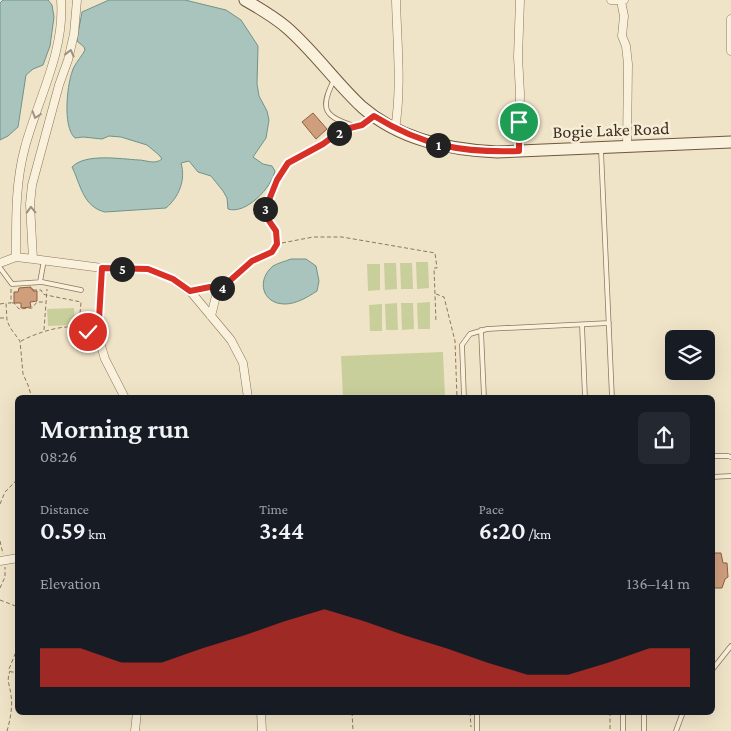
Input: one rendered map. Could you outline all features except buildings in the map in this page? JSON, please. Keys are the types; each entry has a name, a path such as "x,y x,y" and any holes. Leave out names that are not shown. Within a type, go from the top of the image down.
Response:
{"main road":[{"name":"Bogie Lake Road","path":"245,0 264,10 286,27 374,116 395,129 430,143 464,150 519,151 731,142"}],"street":[{"path":"16,257 16,202 21,165 46,80 55,57 60,31 61,0"},
{"path":"34,259 30,204 35,168 68,60 74,34 77,0"},
{"path":"395,129 398,113 396,0"},
{"path":"519,151 520,93 518,57 520,0"},
{"path":"611,0 623,0 622,36 626,46 628,64 627,146"},
{"path":"731,19 731,51"},
{"path":"46,80 59,85"},
{"path":"21,165 35,168"},
{"path":"0,263 16,257 102,268 148,269 173,279 190,291 231,340 243,363 248,395"},
{"path":"102,268 98,336 105,359 123,395"},
{"path":"190,291 213,288 216,293 211,316"},
{"path":"0,561 15,558"},
{"path":"135,731 137,715"},
{"path":"261,715 262,731"}],"lane":[{"path":"335,78 325,100 326,111 333,118 356,126"},
{"path":"216,293 252,261 272,252 277,244 276,231 267,218 265,210 277,180 288,163 323,144 342,130 362,125 374,116"},
{"path":"601,148 612,395"},
{"path":"40,282 44,260"},
{"path":"0,268 12,284 40,282 81,290"},
{"path":"464,395 462,345 470,334 481,330 609,324"},
{"path":"582,325 585,395"},
{"path":"481,330 484,395"},
{"path":"715,456 728,456 731,458"},
{"path":"715,477 731,476"},
{"path":"715,667 731,646"},
{"path":"715,663 721,660"},
{"path":"477,715 477,731"},
{"path":"623,715 623,731"},
{"path":"644,715 644,731"},
{"path":"676,731 682,715"}],"path":[{"path":"277,244 312,237 342,236 435,253 437,268 434,268 436,322"},
{"path":"11,303 12,284"},
{"path":"34,290 41,290 46,296 81,302 79,327"},
{"path":"435,293 444,297 454,341 457,395"},
{"path":"44,330 46,296"},
{"path":"0,304 14,303 19,309 32,308 37,302 46,302"},
{"path":"6,303 10,329 20,341 23,374 31,395"},
{"path":"0,318 7,318"},
{"path":"20,341 44,330 79,327 88,332 90,337 98,336"},
{"path":"0,504 15,480"},
{"path":"0,600 15,606"},
{"path":"7,731 11,695 7,679 15,656"},
{"path":"10,671 15,672"},
{"path":"352,715 353,731"},
{"path":"470,715 471,731"},
{"path":"610,715 610,731"}],"green space":[{"path":"416,262 428,262 429,288 417,289"},
{"path":"384,263 396,263 397,289 385,290"},
{"path":"400,263 412,263 413,289 401,289"},
{"path":"367,264 380,264 380,290 368,291"},
{"path":"430,302 430,329 418,329 417,303"},
{"path":"397,303 398,330 386,330 385,304"},
{"path":"401,303 413,303 414,329 402,330"},
{"path":"382,304 382,331 370,331 369,305"},
{"path":"74,308 75,325 48,326 47,309"},
{"path":"443,352 445,395 343,395 341,356"}],"water":[{"path":"3,0 48,0 52,5 54,17 50,46 43,65 33,69 26,75 18,127 0,140 0,3"},
{"path":"109,0 185,0 226,10 241,20 258,46 257,84 259,96 267,111 269,120 266,138 253,157 263,164 272,166 275,171 264,192 250,204 235,210 228,209 227,198 211,176 198,172 189,161 181,163 183,176 180,188 175,199 166,208 105,212 92,206 88,201 72,167 78,163 94,158 153,162 162,159 147,145 121,137 109,136 102,139 75,138 68,124 69,82 74,67 85,50 77,41 82,12"},
{"path":"291,259 306,259 316,266 319,281 317,291 293,303 277,303 267,296 263,284 264,278 273,266"}],"route":[{"path":"88,332 90,337 98,336 102,268 148,269 173,279 190,291 210,287 216,293 252,261 272,252 278,238 276,231 267,218 265,210 277,180 288,163 323,144 342,130 362,125 374,116 395,129 430,143 464,150 497,152 519,151 519,122"}]}
